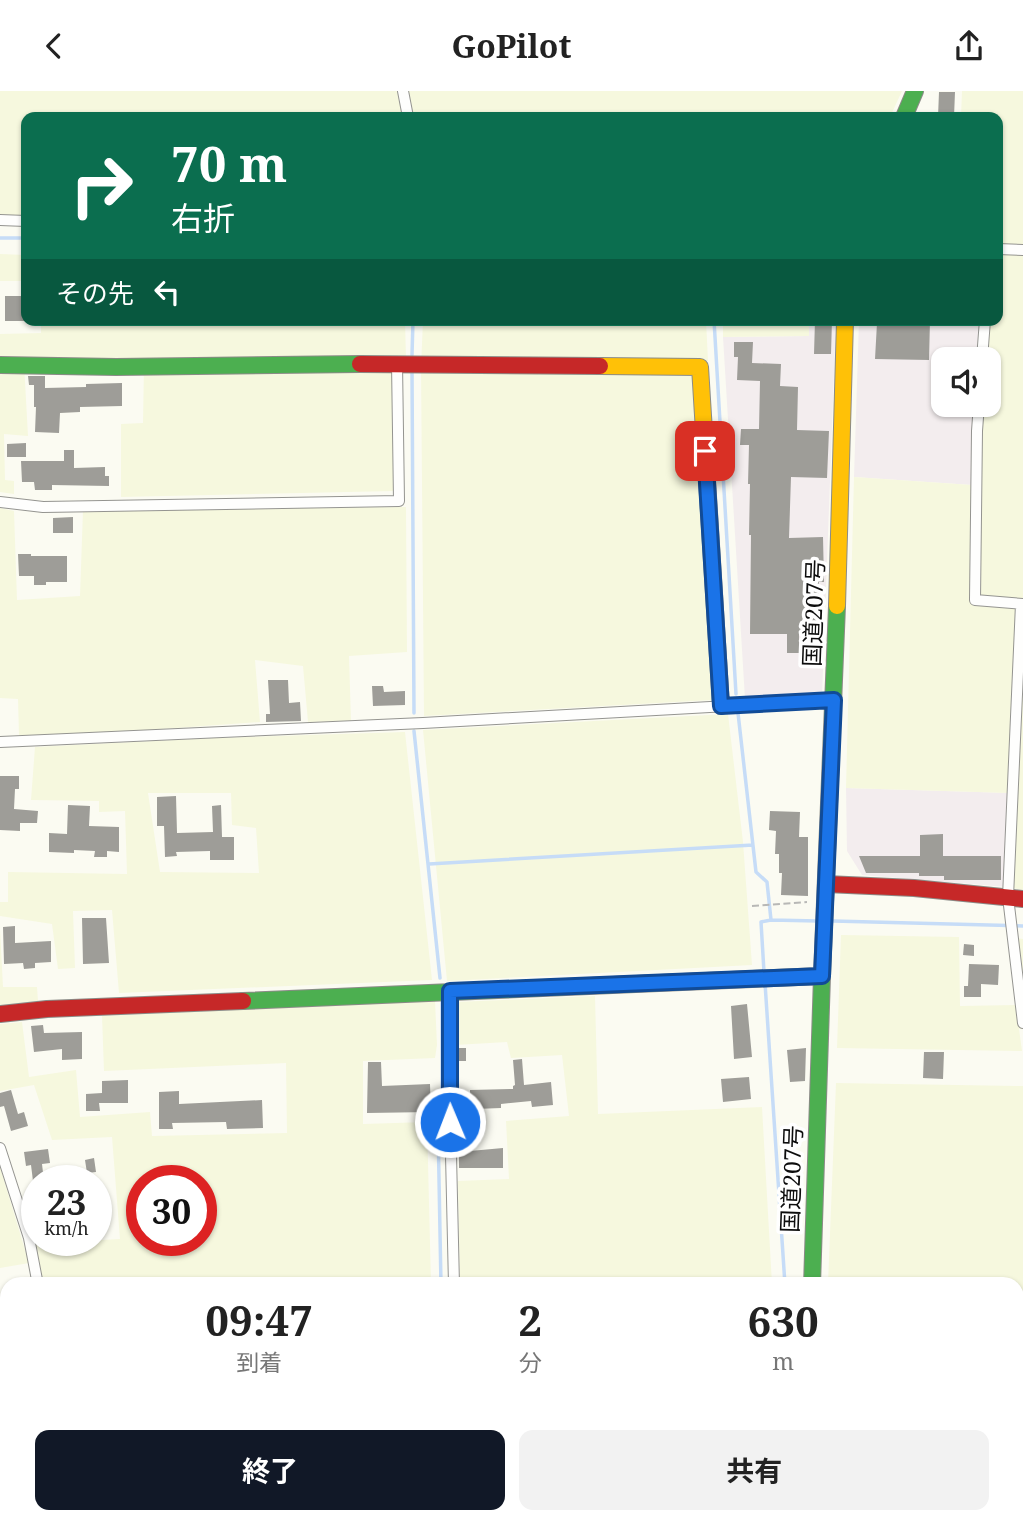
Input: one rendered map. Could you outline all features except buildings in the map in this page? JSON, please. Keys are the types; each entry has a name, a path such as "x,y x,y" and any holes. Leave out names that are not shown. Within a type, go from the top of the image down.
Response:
{"main road":[{"path":"906,112 915,91"},
{"name":"国道207号","path":"812,1277 845,326"},
{"path":"0,365 116,367 397,363 700,367 721,706"},
{"path":"826,892 914,888 1016,898"},
{"path":"0,1014 47,1009 822,976"}],"street":[{"path":"403,91 407,112"},
{"path":"0,220 21,221"},
{"path":"1003,249 1023,250"},
{"path":"983,347 985,326"},
{"path":"0,502 43,507 399,501 397,363"},
{"path":"978,417 975,600 1022,604 1016,898 1011,924 1023,1024"},
{"path":"0,742 423,723 834,700"},
{"path":"450,991 454,1277"},
{"path":"0,1148 29,1238 36,1277"}],"path":[{"path":"752,906 775,904 826,892"}],"shaded area":[{"path":"809,326 836,326 822,696 745,699 723,337 809,336"},
{"path":"859,326 981,326 980,347 931,347 931,417 975,417 972,485 854,477"},
{"path":"846,788 1011,793 1006,887 862,875 847,851"}],"green space":[{"path":"0,91 902,91 892,112 21,112 21,216 0,216"},
{"path":"962,91 1023,91 1023,890 1006,887 1010,793 846,788 854,477 972,485 975,417 1001,417 1001,347 980,347 981,326 1003,326 1003,112 961,112"},
{"path":"0,254 21,255 21,281 0,281"},
{"path":"41,326 405,326 406,359 394,358 394,491 121,497 121,424 143,423 144,365 24,363 28,436 4,434 5,480 14,481 14,494 0,492 0,334 41,333"},
{"path":"423,326 706,326 708,361 695,363 713,700 424,716"},
{"path":"723,326 809,326 809,336 723,337"},
{"path":"406,507 407,652 349,656 351,721 308,722 303,666 255,660 260,722 36,738 19,735 18,699 0,698 0,508 14,511 17,600 80,596 83,510"},
{"path":"728,714 743,842 752,965 447,981 423,730"},
{"path":"405,732 432,980 119,993 112,910 73,911 75,968 58,969 52,924 0,916 0,902 8,902 8,872 127,874 125,811 99,812 99,801 31,800 35,747","holes":["148,793 231,793 232,825 256,828 259,873 160,872"]},
{"path":"0,929 3,987 37,987 38,1001 0,1005"},
{"path":"841,935 959,937 960,1006 1016,1005 1008,937 1023,939 1023,1029 1019,1029 1022,1051 837,1048"},
{"path":"595,996 598,1114 762,1107 772,1277 460,1277 458,1181 509,1179 506,1121 569,1116 562,1055 511,1058 507,1042 455,1045 455,1002"},
{"path":"435,1001 435,1058 363,1061 363,1124 427,1122 431,1277 42,1277 37,1256 112,1256 112,1239 120,1239 112,1137 52,1140 34,1085 0,1091 0,1024 22,1022 29,1077 76,1070 80,1117 150,1112 152,1136 287,1133 286,1063 104,1071 102,1016"},
{"path":"836,1083 1023,1086 1023,1277 828,1277"},
{"path":"0,1167 21,1237 21,1256 27,1256 29,1263 0,1268"}],"waterway":[{"path":"0,238 21,238"},
{"path":"412,355 413,326"},
{"path":"714,326 736,694"},
{"path":"412,370 414,713"},
{"path":"738,713 756,872 767,882 771,920"},
{"path":"414,731 440,978"},
{"path":"429,864 753,845"},
{"path":"764,972 761,922 818,921"},
{"path":"833,921 1023,926"},
{"path":"765,983 784,1277"},
{"path":"441,1277 438,1125 442,1118 442,1000"}],"traffic: fast":[{"path":"906,112 915,91"},
{"path":"0,365 116,367 360,364"},
{"path":"812,1277 837,606"},
{"path":"243,1001 822,976"}],"traffic: slow":[{"path":"837,606 845,326"},
{"path":"600,366 700,367 721,706"}],"traffic: jam":[{"path":"360,364 600,366"},
{"path":"826,884 914,888 1023,899"},
{"path":"0,1014 47,1009 243,1001"}],"route":[{"path":"450,1122 450,991 822,976 834,700 721,706 705,451"}]}
